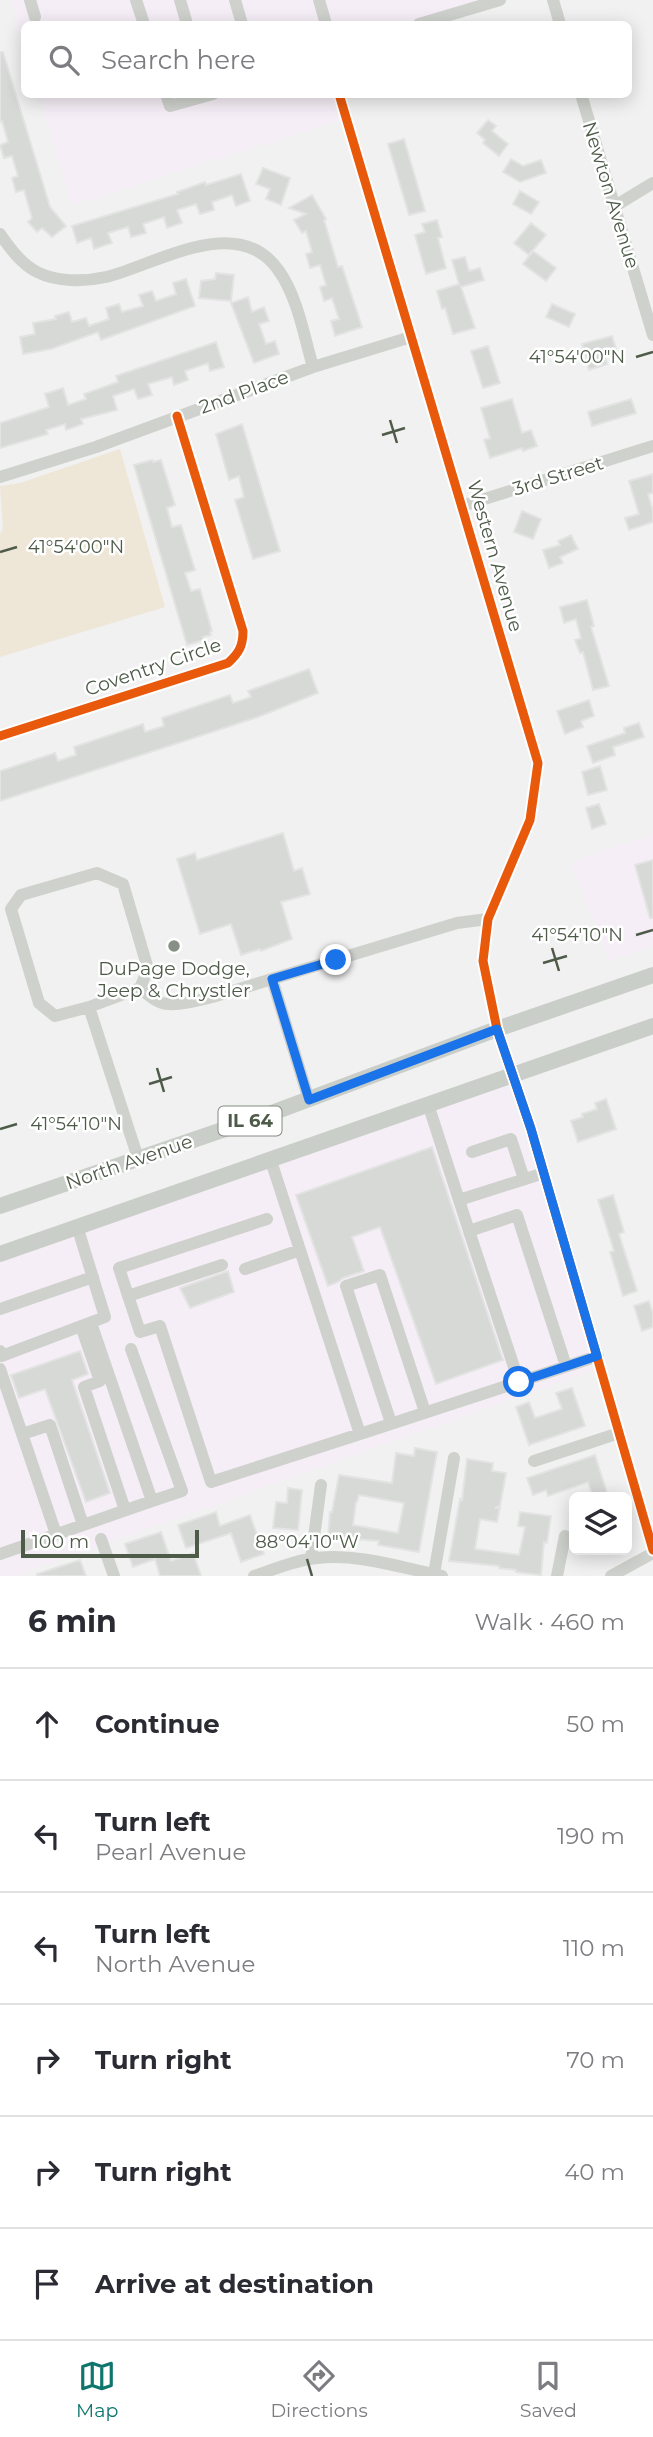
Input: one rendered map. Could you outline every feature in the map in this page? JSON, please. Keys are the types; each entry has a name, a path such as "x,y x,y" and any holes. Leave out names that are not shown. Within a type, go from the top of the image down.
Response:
{"main road":[{"name":"North Avenue","path":"0,1206 309,1100 497,1029 653,975"},
{"name":"IL 64","path":"0,1254 653,1026"}],"street":[{"path":"30,0 35,17"},
{"path":"136,0 143,21"},
{"path":"180,0 186,21"},
{"path":"235,0 241,21"},
{"path":"319,0 325,21"},
{"path":"429,21 500,0"},
{"path":"553,0 559,21"},
{"path":"167,98 170,106 199,98"},
{"name":"Western Avenue","path":"340,98 538,763 530,820 488,919 483,961 497,1029 544,1172 653,1551"},
{"name":"Newton Avenue","path":"582,98 653,335"},
{"path":"615,206 653,183"},
{"path":"0,234 19,258 37,272 55,278 79,280 105,277 203,244 223,243 258,252 268,258 279,271 291,293 313,367"},
{"name":"2nd Place","path":"0,477 96,447 313,367 411,337"},
{"name":"Coventry Circle","path":"0,736 228,663 237,656 243,644 243,631 177,416"},
{"name":"3rd Street","path":"463,506 653,446"},
{"path":"97,873 123,884 148,968 140,988 89,1007 55,1016 39,1003 11,909 21,895 97,873"},
{"path":"140,988 156,1000 169,1004 208,997 457,923 488,919"},
{"path":"272,979 309,1100"},
{"path":"89,1007 138,1158"},
{"path":"428,1104 519,1382"},
{"path":"472,1152 511,1139 524,1179"},
{"path":"270,1158 360,1434"},
{"path":"459,1200 544,1172"},
{"path":"470,1231 517,1215 566,1366"},
{"path":"267,1219 119,1268 140,1332 160,1326 211,1482 597,1356"},
{"path":"56,1534 0,1358 105,1317 77,1226"},
{"path":"245,1269 300,1250"},
{"path":"128,1296 222,1265"},
{"path":"391,1423 346,1286 380,1275 425,1412"},
{"path":"0,1309 93,1277"},
{"path":"86,1324 152,1501"},
{"path":"86,1324 100,1381 84,1387 125,1510"},
{"path":"0,1553 182,1491 131,1349"},
{"path":"22,1434 50,1425 83,1525"},
{"path":"534,1461 620,1433"},
{"path":"254,1576 311,1559 345,1558 438,1575 454,1458"},
{"path":"311,1559 321,1485"},
{"path":"557,1576 565,1536"},
{"path":"101,1539 114,1576"},
{"path":"611,1576 653,1551"}],"shaded area":[{"path":"11,0 484,0 411,21 21,21 21,35"},
{"path":"40,98 333,98 340,120 72,205"},
{"path":"120,449 165,607 0,657 0,534 3,528 0,486 20,483"},
{"path":"653,835 653,946 609,961 571,862"},
{"path":"507,1083 596,1369 15,1576 0,1576 0,1259"}],"building":[{"path":"0,52 3,52 50,207 66,226 52,237 42,228 37,232 28,222 32,218 24,190 16,192 12,178 18,176 12,156 4,158 0,145 8,142 2,121 0,122"},
{"path":"488,120 496,126 492,131 508,144 499,156 483,143 485,140 477,133"},
{"path":"404,139 425,211 409,215 388,144"},
{"path":"511,159 523,166 541,160 546,173 520,182 503,172"},
{"path":"263,168 290,178 281,205 266,199 270,189 256,184"},
{"path":"241,174 250,201 236,206 232,195 212,202 214,210 200,214 196,204 177,210 182,223 167,228 164,217 143,224 146,233 131,237 128,227 108,233 112,243 94,249 91,238 77,243 72,226 178,194 177,192 205,182 206,185"},
{"path":"520,191 539,202 531,214 513,204"},
{"path":"312,195 326,219 324,220 338,267 342,266 362,327 335,336 331,321 339,319 332,298 324,301 320,287 326,285 320,265 310,268 306,254 312,252 306,231 302,233 294,220 306,214 289,208"},
{"path":"437,220 442,237 438,238 446,268 426,274 415,235 425,232 422,224"},
{"path":"531,223 546,235 529,255 514,243"},
{"path":"533,251 556,268 546,281 523,264"},
{"path":"465,257 469,271 480,268 484,280 461,287 475,328 453,334 437,291 459,284 452,260"},
{"path":"216,273 234,275 231,301 199,298 201,281 215,279"},
{"path":"186,279 195,306 101,340 98,332 51,349 23,354 20,337 35,334 33,323 56,319 55,316 69,312 72,322 86,318 89,326 109,319 106,308 119,304 122,312 143,306 139,295 152,291 156,301 176,294 173,283"},
{"path":"248,297 252,312 264,307 269,321 259,324 266,344 275,341 279,354 254,363 231,303"},
{"path":"552,304 575,314 569,327 546,317"},
{"path":"612,336 616,349 604,353 607,364 589,370 582,344"},
{"path":"216,342 224,367 210,371 208,363 185,371 188,380 174,385 172,377 148,384 152,395 138,399 134,389 113,396 117,410 81,419 83,424 66,430 65,424 46,430 48,434 0,448 0,423 49,407 45,394 63,388 68,405 86,399 84,394 118,382 116,376"},
{"path":"488,346 500,383 483,388 471,351"},
{"path":"512,399 522,433 531,430 537,446 490,458 484,440 490,438 481,408"},
{"path":"631,399 636,413 592,426 588,412"},
{"path":"242,424 280,551 253,559 235,500 244,497 239,476 229,480 216,434"},
{"path":"161,460 175,505 167,508 172,527 181,525 195,570 185,573 191,591 200,589 212,631 211,635 203,637 204,640 187,645 134,465"},
{"path":"653,474 653,493 648,494 653,522 629,530 625,518 639,514 629,481"},
{"path":"522,511 541,519 533,539 514,532"},
{"path":"571,535 578,549 560,557 563,563 549,568 543,550 560,545 558,541"},
{"path":"587,600 594,626 591,627 609,686 593,690 583,652 580,653 575,640 581,638 576,619 564,623 560,607"},
{"path":"309,669 318,693 258,717 0,801 0,771 55,753 58,761 76,755 74,747 143,724 145,732 164,726 162,718 230,695 233,703 251,697 248,691"},
{"path":"589,700 594,716 581,721 583,727 565,734 557,711"},
{"path":"639,723 644,737 613,747 615,755 593,763 587,746 625,733 624,728"},
{"path":"600,766 607,790 588,795 582,772"},
{"path":"599,804 606,824 592,829 586,808"},
{"path":"283,833 294,871 302,868 310,894 281,902 292,939 261,951 260,949 241,955 231,924 200,934 177,859 195,853 197,860"},
{"path":"653,860 653,918 650,918 635,865"},
{"path":"606,1099 616,1129 578,1142 571,1121 597,1109 595,1103"},
{"path":"432,1147 503,1360 436,1384 380,1227 352,1237 364,1271 328,1286 296,1195"},
{"path":"613,1195 624,1232 619,1234 637,1291 623,1296 610,1252 614,1251 598,1200"},
{"path":"228,1271 234,1292 190,1308 180,1288"},
{"path":"649,1301 653,1327 642,1331 634,1306"},
{"path":"80,1351 88,1374 72,1380 110,1493 86,1502 45,1389 19,1398 11,1375"},
{"path":"572,1388 585,1426 529,1445 516,1407 529,1402 535,1418 562,1409 556,1393"},
{"path":"415,1448 437,1452 419,1552 378,1545 379,1541 328,1537 330,1512 339,1475 392,1483 396,1453 414,1456","holes":["359,1495 404,1503 398,1533 353,1525"]},
{"path":"595,1455 607,1492 591,1492 588,1482 548,1496 546,1490 533,1495 527,1478"},
{"path":"467,1459 493,1463 492,1471 506,1473 500,1506 495,1508 500,1508 497,1522 480,1519 475,1549 519,1555 525,1527 518,1526 520,1512 551,1516 547,1543 544,1542 541,1575 516,1572 499,1566 449,1561 460,1499 462,1500"},
{"path":"288,1488 302,1490 298,1530 273,1528 276,1502 287,1503"},
{"path":"216,1512 220,1526 250,1515 264,1554 241,1562 231,1533 186,1548 178,1525"},
{"path":"161,1532 171,1561 193,1553 201,1576 160,1576 155,1559 133,1567 125,1544"},
{"path":"80,1560 86,1576 37,1576 37,1574"}],"cycle path":[{"path":"340,98 538,763 530,820 488,919 483,961 497,1029 531,1129 653,1550"},
{"path":"0,736 228,663 240,649 243,631 177,416"}],"place":[{"name":"DuPage Dodge, Jeep & Chrystler","path":"174,946"}],"route":[{"path":"336,960 272,979 309,1100 497,1029 531,1129 597,1356 519,1382"}]}
